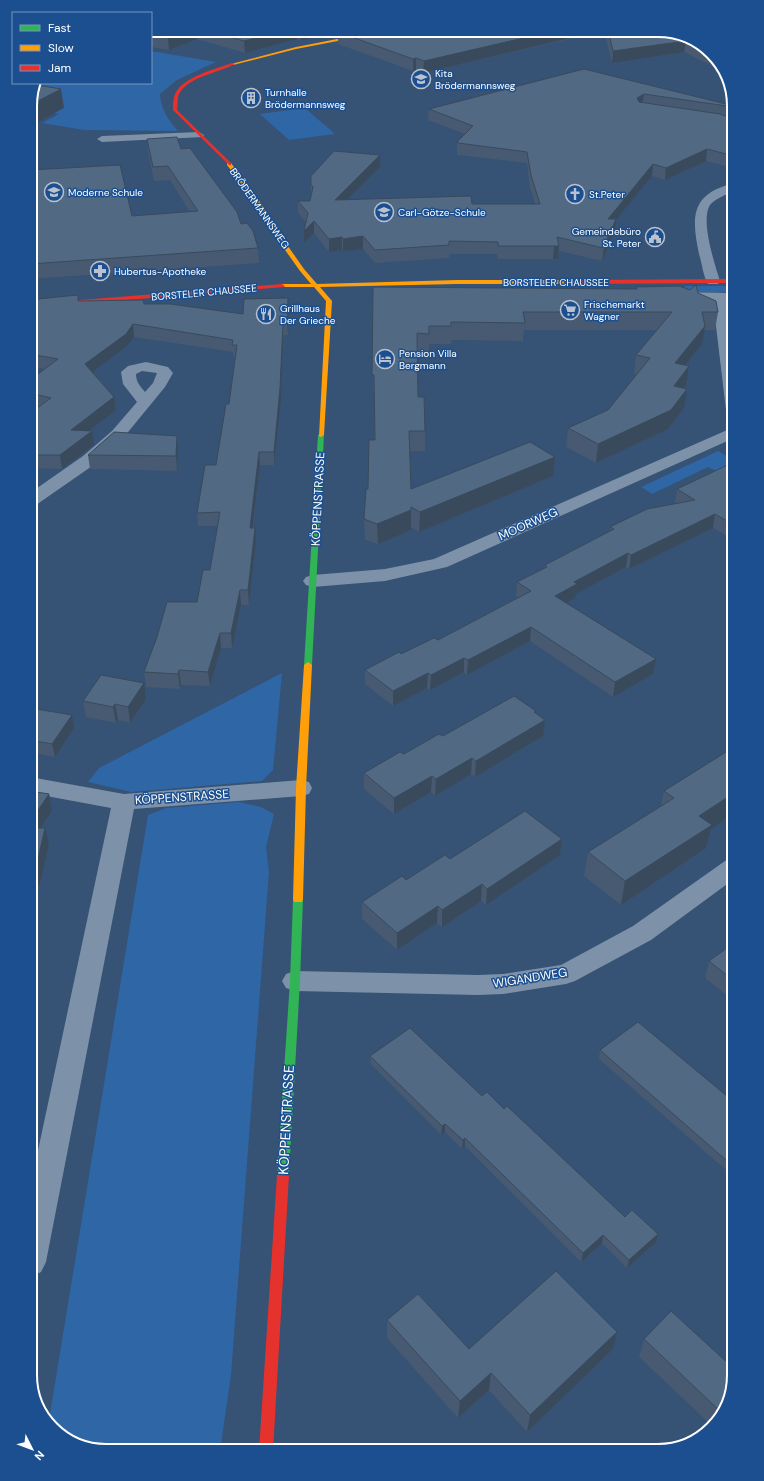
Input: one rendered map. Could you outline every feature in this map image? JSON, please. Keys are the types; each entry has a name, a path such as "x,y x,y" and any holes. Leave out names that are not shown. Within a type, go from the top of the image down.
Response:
{"street":[{"name":"BRÖDERMANNSWEG","path":"317,285 302,270 266,219 262,207 233,169 175,110 177,94 195,79 224,67 269,55 356,37"},
{"path":"102,139 199,135"},
{"path":"713,281 703,238 700,214 702,208 710,199 727,190"},
{"name":"BORSTELER CHAUSSEE","path":"37,305 271,286 378,283 727,281"},
{"path":"378,283 393,295 457,295"},
{"name":"KÖPPENSTRASSE","path":"266,1444 295,981 301,788 329,301 317,285"},
{"path":"664,296 727,297"},
{"path":"37,496 89,460 118,434 145,402"},
{"name":"MOORWEG","path":"313,581 385,575 440,563 727,435"},
{"path":"37,786 124,802"},
{"name":"KÖPPENSTRASSE","path":"37,1228 124,802 301,788"},
{"name":"WIGANDWEG","path":"295,981 478,985 503,984 566,974 642,933 727,872"}],"shaded area":[{"path":"152,51 216,62 177,80 160,94 162,105 166,114 178,131 84,130 42,123 59,114 37,110 37,101 41,84 152,84"},
{"path":"305,108 335,134 289,140 260,114"},
{"path":"685,286 727,286 727,292 677,292"},
{"path":"718,451 727,456 727,474 725,475 708,467 652,494 641,487"},
{"path":"282,673 273,770 262,781 131,792 88,782 99,768"},
{"path":"239,802 261,807 274,814 266,847 269,872 231,1375 221,1444 101,1444 75,1437 61,1427 50,1414 148,815 166,808"}],"building":[{"path":"230,37 259,37 244,41"},
{"path":"352,37 528,37 424,61 416,58 413,59"},
{"path":"610,37 663,37 683,41 613,51"},
{"path":"584,69 727,104 727,106 644,94 637,98 639,102 720,114 727,116 727,154 707,149 666,168 653,164 608,219 616,219 603,248 557,237 559,246 498,246 498,242 449,241 449,245 375,250 363,236 343,239 342,237 329,239 314,221 304,231 308,213 298,201 310,201 313,187 311,184 311,176 334,151 380,155 335,200 471,196 472,204 540,204 531,175 527,152 458,143 457,142 473,126 429,109"},
{"path":"40,85 61,89 37,101"},
{"path":"177,137 181,149 190,148 237,212 241,224 247,223 253,231 258,248 37,264 37,170 120,165 132,216 198,211 168,166 153,167 147,139"},
{"path":"696,285 698,293 716,301 718,312 702,312 705,326 675,363 689,366 674,386 687,389 671,410 598,444 568,428 608,410 650,358 636,355 672,312 523,312 525,323 451,322 451,326 429,326 429,334 417,333 418,397 424,397 425,431 409,431 411,489 530,442 555,457 420,512 411,507 411,510 377,524 364,519 366,489 368,489 369,440 375,440 374,375 372,375 373,287 637,289 636,287 679,286 690,290"},
{"path":"78,295 78,301 143,300 144,304 170,304 243,314 244,299 288,298 287,323 283,323 280,388 274,452 259,452 250,528 255,528 248,590 240,590 231,633 220,633 208,672 179,670 178,674 144,672 157,637 167,602 197,602 203,570 210,570 220,512 197,513 205,465 216,465 226,404 229,404 237,345 232,345 233,340 133,324 126,334 85,364 114,397 71,430 92,431 60,455 37,455 37,408 51,398 37,395 37,375 58,359 37,355 38,299"},
{"path":"114,432 177,436 176,456 88,455"},
{"path":"727,465 727,521 715,514 631,555 628,553 574,582 577,584 555,596 656,659 615,682 531,627 468,660 464,658 431,675 428,673 393,691 365,670 399,652 401,654 434,638 438,640 531,591 517,582 547,567 545,565 614,529 610,527 647,509 695,500 677,489"},
{"path":"101,675 144,683 128,707 115,704 113,707 83,701"},
{"path":"514,696 536,711 534,712 545,720 476,761 472,758 436,779 432,776 394,798 364,773 400,752 404,754 439,734 443,736"},
{"path":"37,709 72,715 52,744 37,741"},
{"path":"727,751 727,798 699,816 712,825 625,881 588,852 674,798 664,791"},
{"path":"37,792 49,794 37,812"},
{"path":"525,811 562,839 487,889 482,884 442,910 438,906 397,933 362,902 402,876 406,880 445,855 450,859"},
{"path":"37,828 45,828 37,863"},
{"path":"727,948 727,975 709,961"},
{"path":"638,1022 727,1096 727,1161 600,1050"},
{"path":"410,1028 482,1096 487,1092 504,1109 507,1106 625,1217 632,1210 658,1234 629,1260 603,1235 583,1253 465,1138 463,1140 445,1124 442,1126 370,1056"},
{"path":"556,1271 617,1332 530,1415 491,1373 460,1401 387,1320 418,1294 469,1349"},
{"path":"671,1311 727,1362 726,1388 718,1409 644,1339"}],"traffic: fast":[{"path":"308,665 321,435"},
{"path":"283,1175 295,981 298,899"}],"traffic: slow":[{"path":"233,64 296,48 353,37"},
{"path":"229,164 261,207 266,219 302,270 329,301 321,435"},
{"path":"282,286 457,282 573,282"},
{"path":"298,899 301,788 308,665"}],"traffic: jam":[{"path":"229,164 175,110 177,94 187,83 202,75 233,64"},
{"path":"573,282 727,281"},
{"path":"37,305 282,286"},
{"path":"266,1444 283,1175"}],"place":[{"name":"Kita Brödermannsweg","path":"421,79"},
{"name":"Turnhalle Brödermannsweg","path":"251,98"},
{"name":"Moderne Schule","path":"54,192"},
{"name":"St.Peter","path":"575,194"},
{"name":"Carl-Götze-Schule","path":"384,212"},
{"name":"Gemeindebüro St. Peter","path":"655,237"},
{"name":"Hubertus-Apotheke","path":"100,271"},
{"name":"Frischemarkt Wagner","path":"570,310"},
{"name":"Grillhaus Der Grieche","path":"266,314"},
{"name":"Pension Villa Bergmann","path":"385,359"}]}
